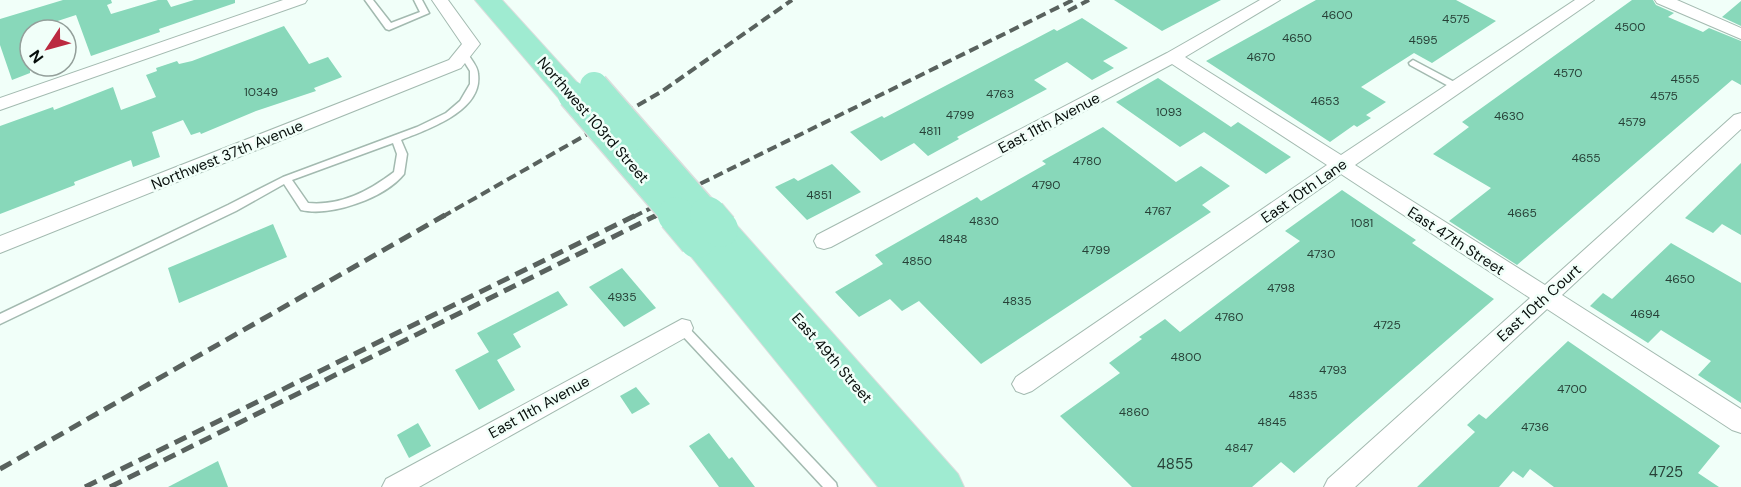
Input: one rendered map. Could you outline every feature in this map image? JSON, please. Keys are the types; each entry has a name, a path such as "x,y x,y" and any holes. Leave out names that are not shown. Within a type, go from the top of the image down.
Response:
{"main road":[{"name":"Northwest 103rd Street","path":"488,0 583,91"},
{"name":"Northwest 103rd Street","path":"514,0 583,91 708,235"},
{"name":"East 49th Street","path":"708,235 903,487"},
{"name":"East 49th Street","path":"708,235 944,487"}],"street":[{"path":"0,104 299,0"},
{"path":"440,0 471,44 460,60"},
{"name":"East 11th Avenue","path":"824,241 1173,57 1272,0"},
{"name":"East 10th Lane","path":"1024,384 1339,166 1586,0"},
{"path":"1663,0 1741,34"},
{"name":"East 47th Street","path":"1173,57 1339,166 1741,422"},
{"name":"Northwest 37th Avenue","path":"0,245 460,60"},
{"name":"East 10th Court","path":"1337,487 1741,118"},
{"name":"East 11th Avenue","path":"395,487 682,328"}],"lane":[{"path":"369,0 389,27 425,13 418,0"},
{"path":"0,319 232,208 286,179 396,139 449,115 464,103 474,84 474,71 460,60"},
{"path":"1413,63 1457,87"},
{"path":"286,179 305,207 319,209 337,206 384,186 399,174 402,154 396,139"},
{"path":"682,328 831,487"}],"building":[{"path":"63,0 111,0 112,3 107,5 111,14 158,0 167,0 171,7 194,0 235,0 235,3 159,29 160,32 91,56 76,15 67,18 18,18 18,78 12,80 0,45 0,19"},
{"path":"1114,0 1221,0 1162,31"},
{"path":"1316,0 1456,0 1496,21 1432,63 1414,53 1361,87 1386,102 1366,115 1371,118 1357,127 1354,125 1330,142 1206,61"},
{"path":"1632,0 1653,0 1656,5 1674,13 1668,17 1703,32 1709,28 1741,41 1741,85 1732,80 1517,265 1449,221 1491,188 1433,154 1469,127 1462,122"},
{"path":"1741,1 1741,26 1722,17"},
{"path":"1082,18 1128,48 1103,61 1114,68 1092,80 1067,62 1034,80 1047,89 957,137 959,139 928,156 914,143 881,161 850,132 882,116 884,118 1054,29 1057,31"},
{"path":"284,26 309,64 328,57 342,77 314,88 316,91 256,111 201,134 200,132 191,135 183,120 152,132 160,157 133,167 131,160 0,214 0,126 53,107 54,110 113,87 121,110 156,97 146,75 157,71 156,68 177,61 179,64 192,61"},
{"path":"1158,78 1231,127 1238,122 1291,157 1266,174 1204,132 1180,147 1116,102"},
{"path":"1103,127 1176,182 1201,166 1230,186 1202,205 1211,212 981,364 919,301 902,311 890,299 859,317 835,292 883,264 875,255 977,197 981,201 1046,164 1042,161"},
{"path":"1741,163 1741,235 1722,224 1713,233 1685,218"},
{"path":"832,164 861,192 807,220 775,187 794,178 798,181"},
{"path":"1342,190 1416,240 1412,243 1494,299 1294,473 1281,462 1252,487 1132,487 1060,416 1120,373 1109,363 1142,339 1139,337 1165,319 1180,332 1300,241 1285,231"},
{"path":"273,224 287,257 179,303 168,268"},
{"path":"1671,243 1741,283 1741,403 1698,375 1711,361 1661,330 1648,343 1590,306 1603,293 1612,299"},
{"path":"622,268 656,308 624,327 589,287"},
{"path":"558,291 568,305 513,334 521,347 497,360 515,390 479,410 455,370 489,352 477,333"},
{"path":"1568,341 1720,446 1698,473 1719,487 1554,487 1530,469 1523,478 1513,471 1499,487 1417,487 1475,432 1467,425 1479,414 1486,419"},
{"path":"636,387 650,404 632,414 620,396"},
{"path":"418,423 431,446 409,458 397,435"},
{"path":"709,433 729,459 732,457 755,487 719,487 689,446"},
{"path":"218,461 228,487 168,487"}],"railway":[{"path":"442,217 661,92 792,0"},
{"path":"633,217 1073,0"},
{"path":"1068,11 1089,0"},
{"path":"0,469 445,215"},
{"path":"85,487 636,215"},
{"path":"110,487 657,215 654,217"}]}
